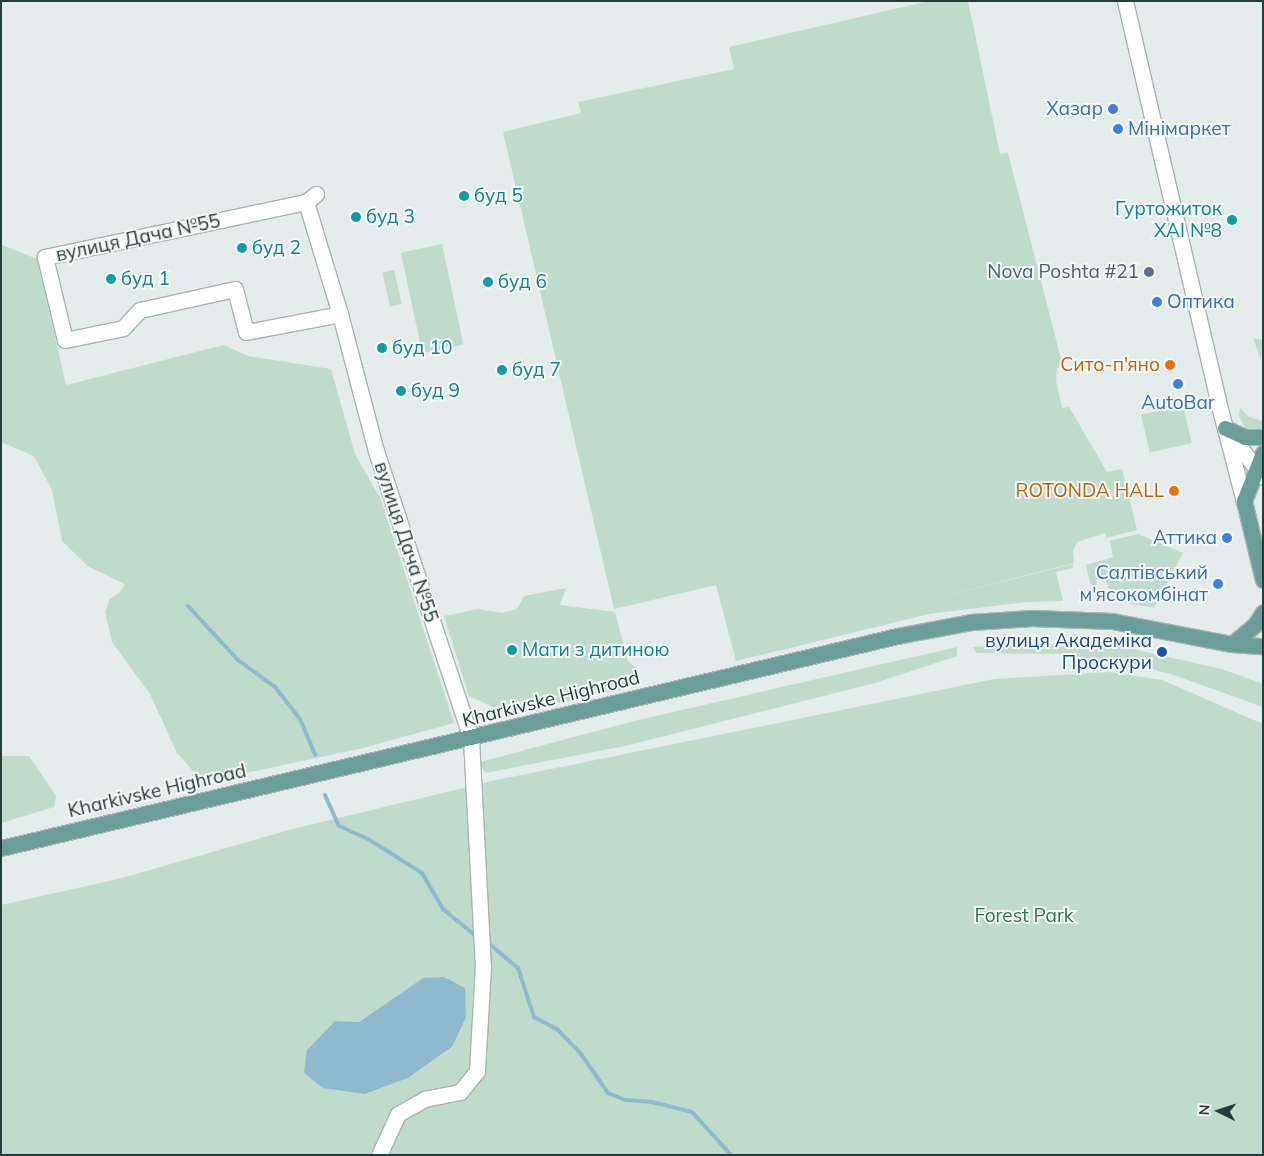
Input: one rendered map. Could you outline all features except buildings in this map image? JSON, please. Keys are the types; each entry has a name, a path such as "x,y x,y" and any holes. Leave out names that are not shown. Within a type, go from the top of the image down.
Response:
{"main road":[{"path":"1224,428 1245,437 1263,438"},
{"path":"1263,453 1259,473 1244,501 1263,580"},
{"path":"1232,644 1255,625 1263,612"},
{"name":"Kharkivske Highroad","path":"1,848 471,739 897,636 994,619 1112,621 1232,644 1263,646"},
{"name":"Kharkivske Highroad","path":"1232,644 1263,657"},
{"path":"1247,650 1263,652"}],"street":[{"path":"1125,1 1224,428 1244,501"},
{"name":"вулиця Дача №55","path":"340,314 246,332 235,289 140,310 123,328 65,340 46,257 311,198 384,477 471,739 483,966 480,1055 475,1076 460,1092 425,1099 398,1114 379,1155"},
{"path":"1224,428 1259,473"}],"green space":[{"path":"929,1 968,1 1000,154 1008,153 1062,363 1057,369 1056,381 1062,408 1069,407 1107,472 1122,469 1137,530 1106,538 1105,533 1077,542 1073,551 1074,563 902,607 1073,564 1073,568 1056,572 1063,601 1027,602 929,614 736,661 716,585 614,609 503,132 581,113 578,102 734,69 729,47"},
{"path":"1,239 2,245 37,259 66,385 224,345 248,356 331,369 355,454 381,500 454,723 359,749 203,782 177,753 150,694 112,642 105,612 110,599 120,592 125,584 89,567 62,541 52,490 34,456 1,442"},
{"path":"442,244 463,345 422,353 401,253"},
{"path":"394,270 402,304 390,307 382,273"},
{"path":"1253,338 1263,340 1261,360"},
{"path":"1183,405 1192,443 1150,453 1141,415"},
{"path":"1240,408 1249,417 1263,421 1263,432 1247,430 1239,417"},
{"path":"1138,534 1183,553 1154,608 1113,600 1104,575 1096,580 1098,595 1093,595 1086,565 1113,557 1110,541"},
{"path":"566,588 560,605 615,612 628,661 636,668 641,680 620,690 559,703 547,698 493,707 469,696 444,616 478,609 502,613 517,609 524,596"},
{"path":"1024,644 1092,649 1110,644 1222,669 1263,684 1263,707 1171,674 1126,663 1059,654 976,653 973,647"},
{"path":"957,647 957,656 875,683 625,746 485,773 480,762 638,720"},
{"name":"Forest Park","path":"1108,672 1162,680 1263,724 1263,1155 1,1155 1,905 122,878 289,830 492,781 994,679","holes":["423,978 453,1047 408,1078 365,1094 335,1021 359,1022"]},
{"path":"1,756 29,756 56,796 54,807 1,823"}],"water":[{"path":"444,977 465,988 466,1017 452,1047 408,1078 365,1094 323,1088 304,1073 307,1050 335,1021 359,1022 423,978"}],"waterway":[{"path":"188,606 238,660 275,687 300,719 315,755"},
{"path":"325,795 339,826 368,839 422,873 443,909 477,937"},
{"path":"486,941 518,968 534,1017 557,1029 581,1054 608,1093 625,1100 652,1102 692,1112 731,1155"}],"place":[{"name":"Хазар","path":"1113,109"},
{"name":"Мінімаркет","path":"1118,129"},
{"name":"буд 5","path":"464,196"},
{"name":"буд 3","path":"356,217"},
{"name":"Гуртожиток ХАІ №8","path":"1232,220"},
{"name":"буд 2","path":"242,248"},
{"name":"Nova Poshta #21","path":"1149,272"},
{"name":"буд 1","path":"111,279"},
{"name":"буд 6","path":"488,282"},
{"name":"Оптика","path":"1157,302"},
{"name":"буд 10","path":"382,348"},
{"name":"Сито-п'яно","path":"1170,365"},
{"name":"буд 7","path":"502,370"},
{"name":"AutoBar","path":"1178,384"},
{"name":"буд 9","path":"401,391"},
{"name":"ROTONDA HALL","path":"1174,491"},
{"name":"Аттика","path":"1227,538"},
{"name":"Салтівський м'ясокомбінат","path":"1218,584"},
{"name":"Мати з дитиною","path":"512,650"},
{"name":"вулиця Академіка Проскури","path":"1162,652"}]}
